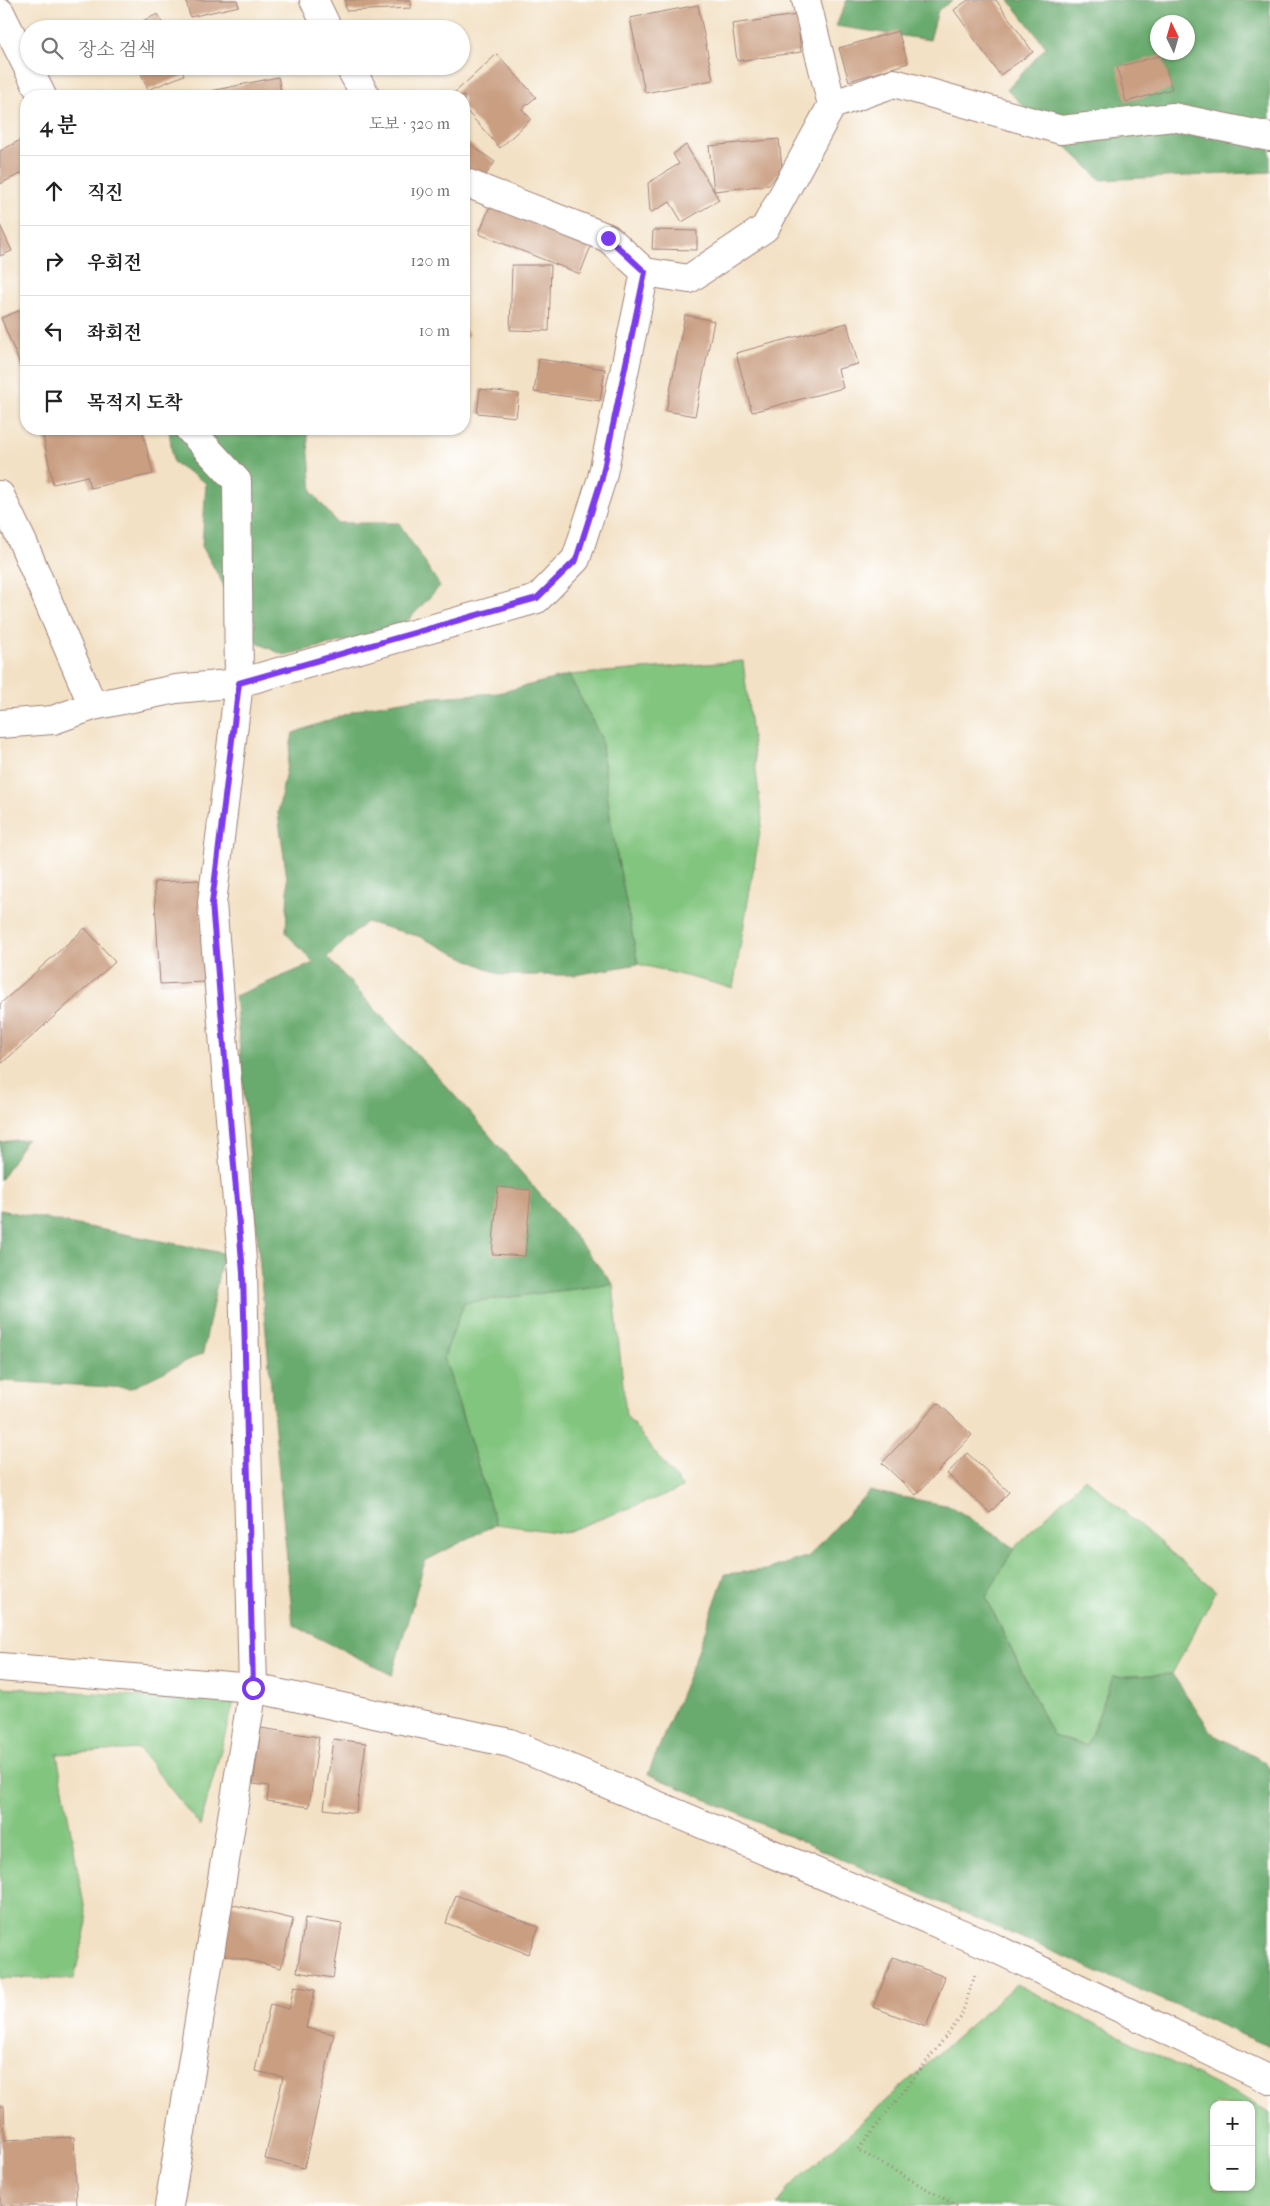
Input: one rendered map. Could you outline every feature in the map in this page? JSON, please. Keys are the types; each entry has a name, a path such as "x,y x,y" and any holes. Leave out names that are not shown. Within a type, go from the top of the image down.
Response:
{"street":[{"path":"314,0 324,20"},
{"path":"806,0 832,105"},
{"path":"0,12 20,52"},
{"path":"32,75 39,90"},
{"path":"354,75 363,90"},
{"path":"470,184 608,238 645,272 689,279 765,228 832,105 894,83 1061,130 1173,117 1270,137"},
{"path":"0,724 53,720 92,706 176,689 239,683 537,598 576,560 602,478 645,272"},
{"path":"169,2206 253,1688 243,1273 212,903 239,683 237,480 195,435"},
{"path":"0,495 23,543 92,706"},
{"path":"0,1667 253,1688 510,1743 986,1944 1270,2080"}],"path":[{"path":"957,2206 858,2150 960,2017 986,1944"}],"green space":[{"path":"847,0 953,0 938,10 930,40 836,26"},
{"path":"1009,0 1270,0 1270,172 1101,180 1007,90 1046,47"},
{"path":"170,435 307,435 312,492 337,523 399,523 440,586 401,628 284,655 255,642 202,546 206,483 173,462"},
{"path":"743,661 762,820 733,988 638,964 611,825 601,738 569,675"},
{"path":"569,675 601,738 611,825 638,964 575,975 501,975 418,936 366,922 327,957 467,1109 555,1212 613,1284 464,1303 444,1357 496,1524 425,1561 392,1675 293,1625 235,996 314,963 286,933 288,886 278,813 293,733 366,707 420,698 498,693"},
{"path":"27,1139 0,1180 0,1142"},
{"path":"0,1210 223,1253 203,1353 131,1388 0,1381"},
{"path":"613,1284 626,1415 683,1488 563,1533 496,1524 444,1357 464,1303"},
{"path":"1085,1478 1216,1591 1172,1674 1113,1677 1087,1746 1053,1736 986,1597 1014,1548"},
{"path":"869,1491 951,1506 1014,1548 986,1597 1053,1736 1087,1746 1113,1677 1172,1674 1214,1735 1265,1762 1270,1770 1270,2047 648,1774 695,1659 725,1574 766,1570 809,1556"},
{"path":"0,1687 234,1702 200,1826 139,1749 57,1754 87,1922 74,1979 0,1978"},
{"path":"1016,1984 1248,2101 1210,2101 1210,2191 1255,2191 1255,2104 1270,2112 1270,2206 777,2206 787,2189"}],"building":[{"path":"186,0 237,0 239,6 190,17"},
{"path":"345,0 411,0 411,8 346,11"},
{"path":"968,0 996,0 1033,52 1000,75 954,10"},
{"path":"698,5 713,80 645,93 630,18"},
{"path":"158,14 161,20 145,20"},
{"path":"797,15 801,52 737,61 732,24"},
{"path":"898,31 908,63 849,81 839,48"},
{"path":"497,54 536,97 522,109 531,119 500,148 470,115 470,90 457,90"},
{"path":"1150,58 1150,60 1163,60 1172,89 1126,102 1117,67"},
{"path":"142,75 184,75 148,90"},
{"path":"278,77 281,90 216,90"},
{"path":"779,139 782,168 769,185 714,191 709,146"},
{"path":"20,140 20,174 0,184 0,151"},
{"path":"470,144 495,162 482,180 470,171"},
{"path":"686,145 719,200 682,222 670,202 650,213 648,183 679,164 673,154"},
{"path":"490,206 591,246 580,274 479,234"},
{"path":"0,225 12,251 0,256"},
{"path":"653,230 697,231 697,250 652,249"},
{"path":"512,265 551,265 549,331 510,330"},
{"path":"20,310 20,364 1,318"},
{"path":"685,315 714,321 695,416 666,411"},
{"path":"847,323 858,364 838,369 843,388 752,412 736,353"},
{"path":"539,359 605,369 600,401 534,392"},
{"path":"480,389 519,394 516,417 477,413"},
{"path":"43,435 143,435 153,474 90,488 87,476 53,484"},
{"path":"199,880 204,982 160,984 154,882"},
{"path":"85,928 115,962 0,1065 0,1004"},
{"path":"498,1187 531,1190 525,1256 492,1254"},
{"path":"938,1403 972,1435 916,1495 882,1463"},
{"path":"967,1453 1009,1492 990,1513 947,1474"},
{"path":"261,1728 319,1737 309,1807 267,1801 269,1786 253,1784"},
{"path":"333,1739 366,1743 356,1813 324,1809"},
{"path":"456,1895 539,1927 528,1954 446,1923"},
{"path":"230,1904 293,1919 281,1968 219,1954"},
{"path":"305,1918 342,1924 333,1978 297,1972"},
{"path":"893,1957 945,1977 926,2027 873,2007"},
{"path":"294,1986 315,1990 306,2028 334,2034 304,2168 265,2159 283,2077 255,2071 270,2004 289,2009"},
{"path":"0,2106 4,2106 5,2140 74,2137 77,2206 0,2206"}],"route":[{"path":"253,1688 243,1273 212,903 239,683 537,598 576,560 602,478 645,272 608,238"}]}
